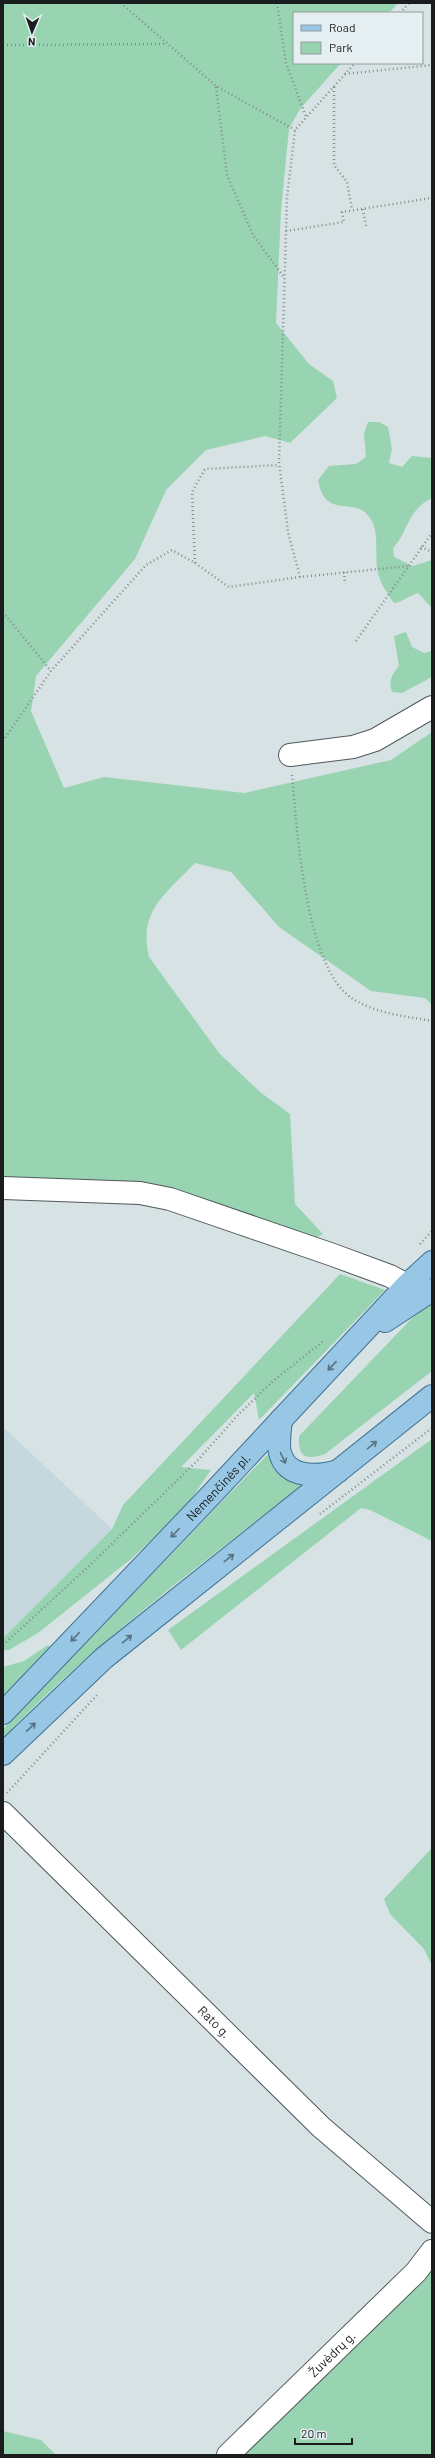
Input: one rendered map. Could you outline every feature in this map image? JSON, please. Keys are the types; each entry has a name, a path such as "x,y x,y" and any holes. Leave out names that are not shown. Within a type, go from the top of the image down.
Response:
{"main road":[{"name":"Nemenčinės pl.","path":"3,1713 359,1338 407,1285 424,1255"},
{"path":"359,1338 432,1290"},
{"path":"3,1754 104,1658 180,1595 342,1469 432,1396"},
{"path":"281,1420 279,1446 283,1460 293,1471 311,1476 324,1475 342,1469"}],"street":[{"path":"290,755 353,747 376,740 432,707"},
{"path":"3,1188 140,1193 170,1199 332,1254 390,1276 407,1285"},
{"name":"Rato g.","path":"3,1813 321,2127 432,2222"},
{"name":"Žuvėdrų g.","path":"228,2455 416,2272 432,2251"}],"path":[{"path":"121,3 216,86 295,130"},
{"path":"277,3 286,63 306,117"},
{"path":"401,12 409,3"},
{"path":"3,45 168,44"},
{"path":"300,577 288,532 279,465 283,276 295,130 354,64"},
{"path":"345,74 432,65"},
{"path":"216,86 227,175 253,235 283,276"},
{"path":"334,87 334,165 347,182 352,210"},
{"path":"286,231 344,222 342,212 432,198"},
{"path":"364,209 366,226"},
{"path":"195,562 192,492 205,469 279,465"},
{"path":"356,641 432,533"},
{"path":"421,547 432,552"},
{"path":"3,741 51,671 146,565 172,550 195,562 229,587 300,577 409,566"},
{"path":"344,572 345,584"},
{"path":"3,612 51,671"},
{"path":"290,755 300,854 315,935 323,961 342,990 352,999 378,1011 432,1022"},
{"path":"424,1255 432,1231"},
{"path":"3,1646 88,1567 199,1459 273,1381 330,1336"},
{"path":"314,1519 432,1428"},
{"path":"3,1798 99,1693"}],"shaded area":[{"path":"3,1427 112,1529 3,1638"}],"green space":[{"path":"3,3 398,3 390,12 293,12 293,64 340,64 300,109 289,129 281,210 276,323 309,364 333,381 337,398 290,443 265,436 206,450 166,490 135,559 36,676 31,711 64,788 104,777 244,793 391,760 432,732 432,1005 425,998 371,991 279,927 231,872 195,863 165,894 151,915 147,927 149,957 219,1053 260,1092 290,1114 295,1204 323,1234 308,1242 225,1210 3,1180"},
{"path":"368,422 379,422 388,427 392,449 389,463 402,467 412,456 432,458 432,498 418,508 393,548 394,557 413,566 432,560 432,608 418,593 394,603 383,586 377,569 375,531 370,518 364,511 357,508 334,504 327,500 322,492 318,480 329,466 356,464 366,457 364,433"},
{"path":"406,632 412,647 424,653 432,651 432,677 402,693 392,692 390,684 391,678 399,666 394,636"},
{"path":"340,1274 385,1290 259,1420 254,1393 181,1467 211,1470 185,1508 131,1559 38,1633 9,1650 3,1650 3,1638 112,1529 123,1505"},
{"path":"432,1303 432,1371 325,1454 312,1457 304,1456 300,1449 299,1436 416,1314"},
{"path":"432,1439 432,1541 370,1510 361,1508 181,1650 168,1630"},
{"path":"268,1454 281,1472 300,1483 301,1487 185,1576 110,1638 37,1703 3,1738 3,1729"},
{"path":"48,1645 52,1648 3,1700 3,1667 24,1661"},
{"path":"432,1848 432,1966 424,1949 390,1914 384,1899"},
{"path":"432,2264 432,2455 240,2455"},
{"path":"3,2431 41,2440 56,2455 3,2455"}]}
